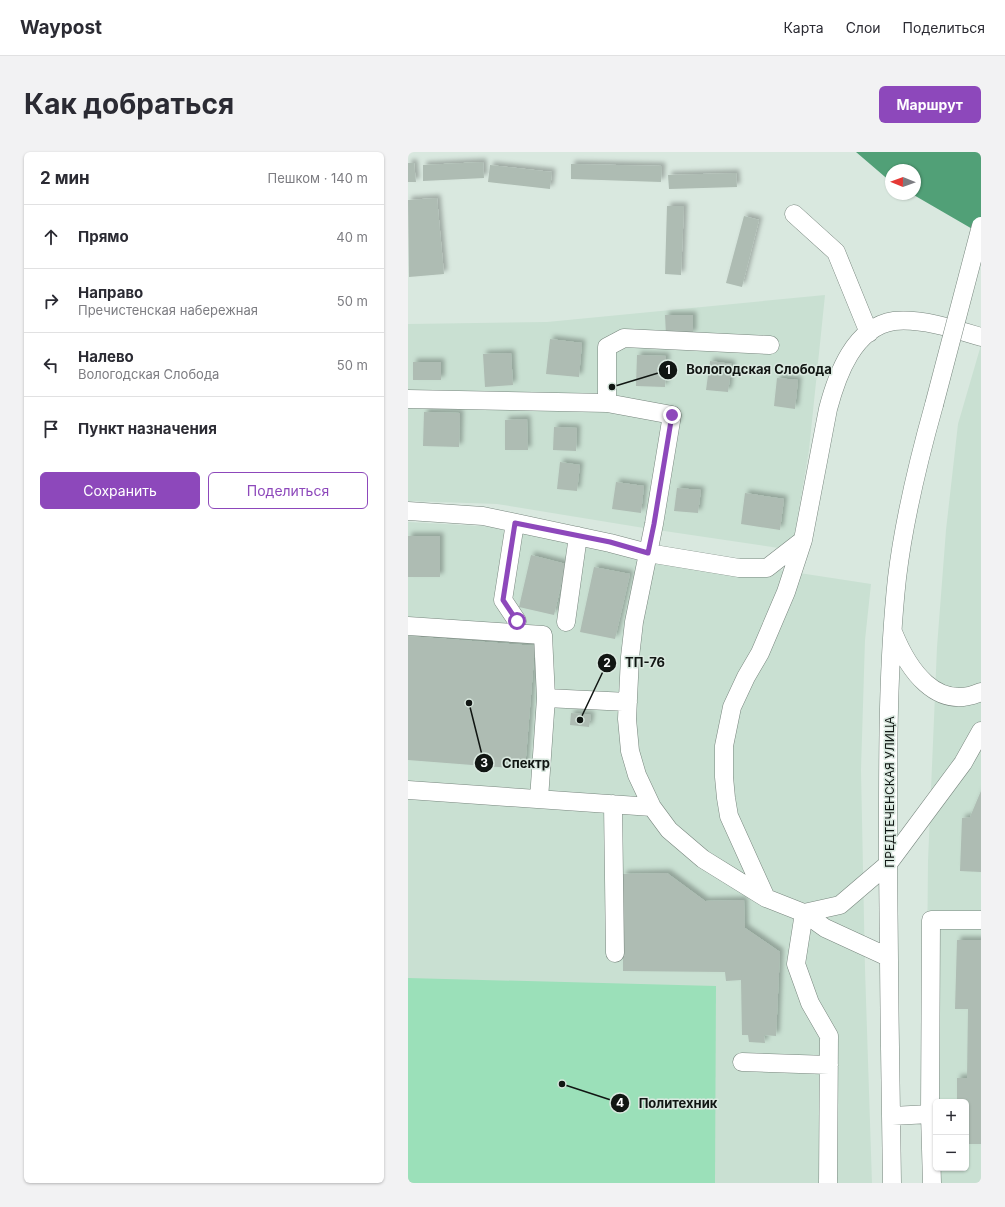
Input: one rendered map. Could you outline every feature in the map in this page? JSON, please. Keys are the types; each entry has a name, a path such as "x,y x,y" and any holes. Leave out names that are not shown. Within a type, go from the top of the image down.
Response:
{"street":[{"path":"794,214 836,252 869,333"},
{"name":"ПРЕДТЕЧЕНСКАЯ УЛИЦА","path":"892,1183 888,957 889,706 897,577 914,481 981,226"},
{"path":"766,898 729,816 724,777 724,746 732,707 771,629 786,592 803,540 833,388 852,348 875,328 893,322 912,321 962,331 981,337"},
{"path":"607,403 607,347 624,338 770,346"},
{"path":"408,398 607,403 672,415 654,524 634,622 627,719 630,751 637,775 652,807 669,830 703,859 766,898 804,913 825,928 888,957"},
{"path":"408,511 483,516 610,542 648,553 739,568 767,568 803,540"},
{"path":"515,523 503,600 517,621"},
{"path":"566,622 578,536"},
{"path":"408,626 543,635 546,698 539,799"},
{"path":"893,631 898,644 913,669 931,688 954,698 971,696 981,692"},
{"path":"546,698 628,702"},
{"path":"804,913 840,905 888,864 963,763 981,731"},
{"path":"408,790 652,807"},
{"path":"614,804 615,953"},
{"path":"804,913 796,964 810,1003 829,1036 828,1183"},
{"path":"934,1182 930,1114 931,920 981,920"},
{"path":"742,1062 829,1065"},
{"path":"892,1116 930,1114"}],"shaded area":[{"path":"856,152 981,152 981,234 921,199 921,164 885,164 885,177"},
{"path":"825,295 809,450 792,550 497,504 408,501 408,324 547,322"},
{"path":"981,345 981,1183 925,1183 928,861 937,647 946,530 958,424"},
{"path":"408,522 498,527 871,584 865,640 861,770 865,969 872,1183 408,1183"},
{"path":"408,978 716,986 715,1183 408,1183"}],"building":[{"path":"483,162 484,178 423,181 423,165"},
{"path":"408,163 414,163 416,182 408,182"},
{"path":"571,164 662,166 661,182 571,179"},
{"path":"490,165 552,172 550,189 488,182"},
{"path":"736,173 737,187 669,189 668,175"},
{"path":"437,198 444,274 409,277 408,200"},
{"path":"667,206 684,206 681,275 665,274"},
{"path":"744,216 759,220 742,287 726,283"},
{"path":"665,315 693,315 693,334 666,335"},
{"path":"550,339 582,343 579,377 546,374"},
{"path":"511,353 513,385 485,387 483,354"},
{"path":"637,355 666,356 665,387 636,386"},
{"path":"710,361 732,364 728,392 706,390"},
{"path":"413,362 441,362 441,380 413,380"},
{"path":"777,378 798,380 795,409 774,406"},
{"path":"424,412 460,413 459,447 423,446"},
{"path":"527,419 528,450 505,450 505,420"},
{"path":"554,427 577,428 576,451 553,450"},
{"path":"560,462 580,465 577,491 557,489"},
{"path":"616,482 644,486 641,513 612,509"},
{"path":"677,488 701,490 698,513 674,511"},
{"path":"745,493 784,499 780,530 741,524"},
{"path":"408,536 440,536 440,577 408,577"},
{"path":"531,555 566,564 554,615 519,607"},
{"path":"594,567 630,574 615,639 580,632"},
{"path":"408,636 535,646 525,769 408,760"},
{"path":"571,713 591,715 589,727 570,725"},
{"path":"981,791 981,872 960,871 962,818 970,817"},
{"path":"667,873 705,901 744,900 745,928 780,952 776,1036 764,1035 765,1043 749,1042 748,1035 742,1035 741,980 726,981 725,972 623,971 623,874"},
{"path":"957,940 981,940 981,1144 969,1144 969,1099 957,1099 957,1078 967,1078 968,1009 955,1009"}],"place":[{"name":"Вологодская Слобода","path":"612,387"},
{"name":"Спектр","path":"469,703"},
{"name":"ТП-76","path":"580,720"},
{"name":"Политехник","path":"562,1084"}],"route":[{"path":"517,621 503,600 515,523 610,542 648,553 672,415"}]}
